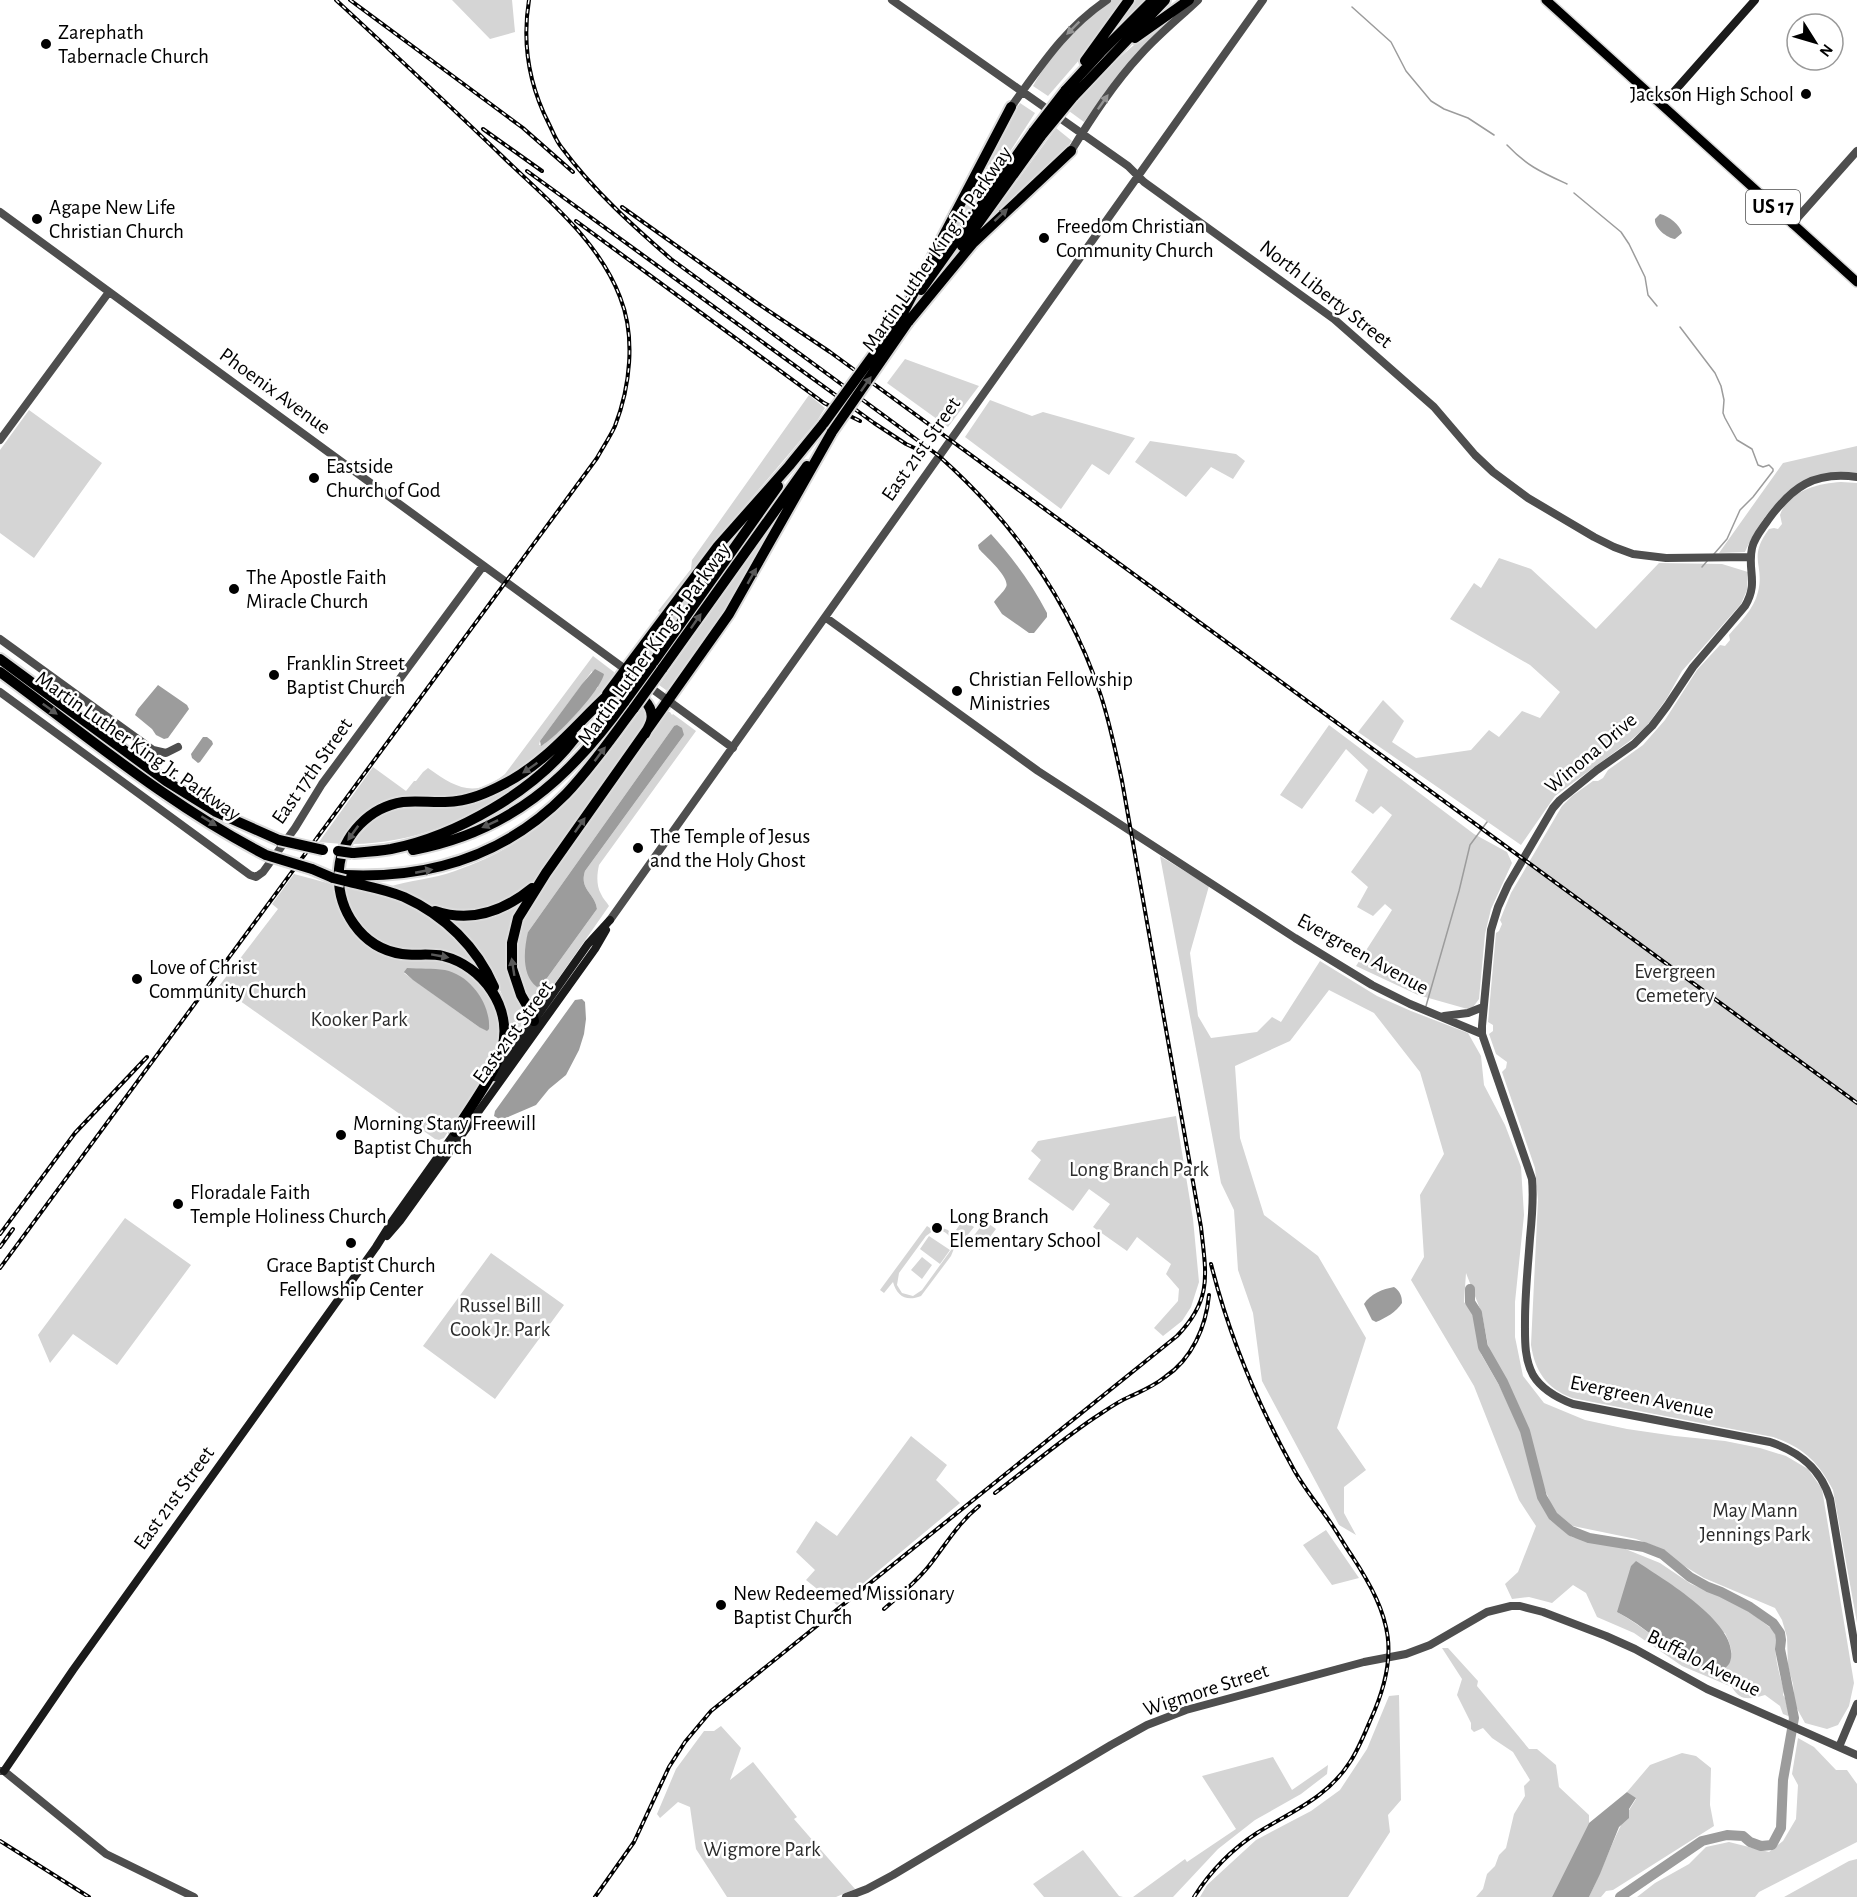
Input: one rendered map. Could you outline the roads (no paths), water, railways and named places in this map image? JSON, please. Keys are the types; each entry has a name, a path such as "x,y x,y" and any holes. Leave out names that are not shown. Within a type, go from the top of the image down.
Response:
{"highway":[{"path":"1069,94 1095,46 1129,0"},
{"name":"Martin Luther King Jr. Parkway","path":"0,672 164,792 266,855 345,878 432,869 463,861 505,841 537,819 589,768 832,432 905,320 1037,133 1109,43 1153,0"},
{"name":"Martin Luther King Jr. Parkway","path":"1069,94 1164,0"},
{"path":"1123,42 1133,39 1189,0"},
{"path":"905,320 1011,107"},
{"path":"905,320 973,243 1071,151"},
{"name":"Martin Luther King Jr. Parkway","path":"0,659 166,781 216,812 279,840 323,850 353,853 400,852 443,843 485,827 513,813 541,794 595,741 824,423 905,320"},
{"path":"353,853 390,849 421,841 456,827 522,788 555,761 718,546 824,423"},
{"path":"534,1021 515,981 511,962 512,943 518,918 546,873 736,603 832,432"},
{"path":"500,1005 484,982 465,965 441,956 403,954 380,948 357,930 349,918 339,889 339,865 343,848 363,820 386,807 407,802 459,801 478,796 505,784 550,753 610,693 624,690 638,694 648,705 651,711 651,721 645,734"},
{"path":"345,878 386,891 438,913 462,917 499,910 522,896 546,873"},
{"path":"421,906 451,927 474,952 489,976 504,1018 502,1048 497,1062 455,1132"}],"main road":[{"name":"US 17","path":"1546,0 1857,282"},
{"path":"1659,102 1671,95 1755,0"},
{"name":"East 21st Street","path":"2,1771 376,1248 393,1220 588,945 610,920"},
{"name":"East 21st Street","path":"376,1248 400,1221 595,949 610,920"}],"street":[{"name":"North Liberty Street","path":"892,0 1082,133 1144,182 1334,319 1434,407 1475,455 1513,488 1614,548 1633,554 1680,558 1751,557"},
{"path":"1011,107 1044,60 1079,21 1107,0"},
{"path":"1071,151 1136,59 1198,0"},
{"name":"East 21st Street","path":"610,920 1263,0"},
{"path":"1792,224 1857,151"},
{"name":"Phoenix Avenue","path":"0,212 733,748"},
{"path":"0,440 109,292"},
{"name":"Winona Drive","path":"1482,1034 1488,948 1492,924 1522,858 1553,808 1560,800 1643,736 1667,706 1693,667 1745,606 1753,587 1751,557 1755,539 1790,493 1814,480 1838,476 1857,477"},
{"name":"East 17th Street","path":"0,692 253,876 259,876 295,828 322,784 483,566"},
{"name":"Evergreen Avenue","path":"825,617 1006,749 1343,968 1410,1004 1482,1034 1532,1179 1533,1201 1525,1296 1525,1343 1528,1364 1533,1374 1551,1394 1573,1404 1770,1442 1792,1450 1808,1462 1825,1484 1830,1499 1857,1659"},
{"path":"0,639 157,753 166,753 178,747"},
{"path":"1442,1016 1468,1013 1483,1007"},
{"path":"533,1035 534,1021"},
{"name":"Wigmore Street","path":"846,1897 893,1875 1111,1745 1159,1720 1186,1710 1364,1662 1406,1654 1430,1645 1472,1620 1500,1608 1511,1606 1534,1609"},
{"name":"Buffalo Avenue","path":"1534,1609 1635,1649 1697,1683 1857,1755"},
{"path":"1839,1747 1857,1704"},
{"path":"2,1771 106,1854 194,1897"}],"waterway":[{"path":"1352,7 1391,42 1406,71 1431,101 1444,109 1468,118 1494,135"},
{"path":"1507,145 1535,168 1567,184"},
{"path":"1574,193 1621,232 1645,277 1648,295 1657,306"},
{"path":"1680,327 1715,373 1724,400 1723,413 1737,440 1752,449 1758,465 1763,467 1769,465 1773,469 1753,497 1740,510 1727,539 1714,554"},
{"path":"1702,567 1708,560"},
{"path":"1426,1006 1470,845 1487,822"},
{"path":"1470,1289 1470,1302 1477,1313 1483,1347 1503,1382 1525,1431 1542,1497 1553,1516 1571,1531 1589,1538 1644,1547 1662,1554 1690,1577 1750,1607 1773,1623 1780,1633 1780,1649 1794,1718 1783,1780 1781,1828 1772,1845 1761,1846 1750,1842 1743,1836 1727,1835 1702,1841 1620,1897"}],"railway":[{"path":"0,1268 597,458 613,430 620,411 629,362 628,329 620,297 598,256 569,220 336,0"},
{"path":"350,0 523,128 573,172"},
{"path":"529,0 527,48 536,94 558,142 600,193 671,259 939,456 992,508 1015,536 1056,596 1073,627 1101,696 1122,781 1201,1227 1205,1272 1202,1298 1197,1310 1177,1336 711,1711 685,1742 669,1767 634,1842 595,1897"},
{"path":"483,129 542,171"},
{"path":"527,171 874,423 923,452"},
{"path":"622,207 830,352 1857,1103"},
{"path":"576,221 824,403 860,421"},
{"path":"0,1234 75,1133 147,1057"},
{"path":"0,1247 13,1229"},
{"path":"1194,1897 1214,1870 1239,1846 1308,1803 1341,1774 1358,1747 1380,1697 1386,1676 1388,1655 1388,1636 1376,1598 1336,1530 1297,1476 1281,1445 1246,1370 1226,1317 1211,1264"},
{"path":"995,1493 1094,1418 1120,1401 1152,1386 1175,1370 1190,1352 1201,1330 1209,1295"},
{"path":"884,1609 923,1573 958,1528 979,1506"},
{"path":"0,1841 89,1897"}],"place":[{"name":"Zarephath Tabernacle Church","path":"46,44"},
{"name":"Jackson High School","path":"1806,94"},
{"name":"Agape New Life Christian Church","path":"37,219"},
{"name":"Freedom Christian Community Church","path":"1044,238"},
{"name":"Eastside Church of God","path":"314,478"},
{"name":"The Apostle Faith Miracle Church","path":"234,589"},
{"name":"Franklin Street Baptist Church","path":"274,675"},
{"name":"Christian Fellowship Ministries","path":"957,691"},
{"name":"The Temple of Jesus and the Holy Ghost","path":"638,848"},
{"name":"Love of Christ Community Church","path":"137,979"},
{"name":"Morning Stary Freewill Baptist Church","path":"341,1135"},
{"name":"Floradale Faith Temple Holiness Church","path":"178,1204"},
{"name":"Long Branch Elementary School","path":"937,1228"},
{"name":"Grace Baptist Church Fellowship Center","path":"351,1243"},
{"name":"New Redeemed Missionary Baptist Church","path":"721,1605"}],"park label":[{"name":"Evergreen Cemetery","path":"1675,983"},
{"name":"Kooker Park","path":"359,1019"},
{"name":"Long Branch Park","path":"1139,1169"},
{"name":"Russel Bill Cook Jr. Park","path":"500,1317"},
{"name":"May Mann Jennings Park","path":"1755,1522"},
{"name":"Wigmore Park","path":"762,1849"}]}
